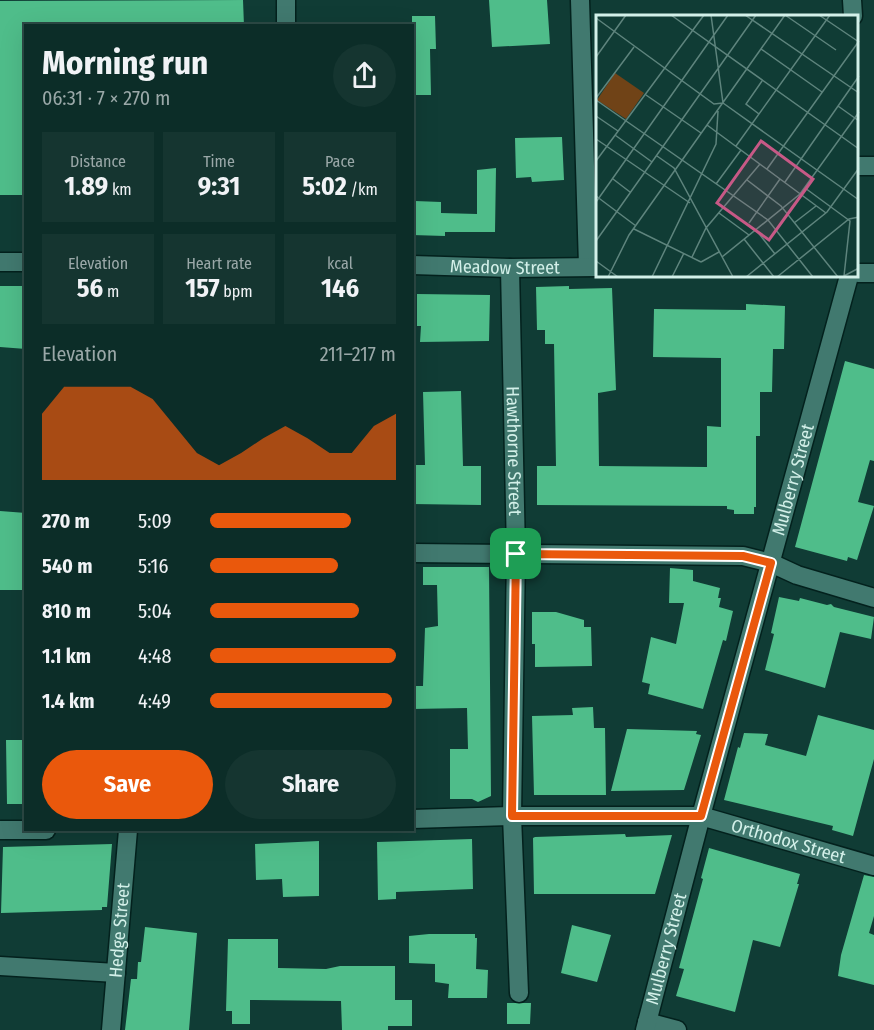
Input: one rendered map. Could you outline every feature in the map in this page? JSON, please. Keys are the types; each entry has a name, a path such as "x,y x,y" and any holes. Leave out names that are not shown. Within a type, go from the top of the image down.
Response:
{"street":[{"path":"286,0 286,24"},
{"path":"580,0 593,266"},
{"path":"852,0 853,15"},
{"path":"0,262 24,262"},
{"name":"Meadow Street","path":"414,265 510,268 593,266"},
{"name":"Hawthorne Street","path":"510,268 516,554 512,816 519,993"},
{"name":"Mulberry Street","path":"646,1026 848,278"},
{"path":"414,553 743,556 771,563 797,575 874,598"},
{"name":"Orthodox Street","path":"414,819 512,816 701,816 874,866"},
{"path":"0,830 24,830"},
{"name":"Hedge Street","path":"111,1030 128,831"},
{"path":"0,966 116,973"},
{"path":"646,1026 677,1030"}],"building":[{"path":"243,0 244,24 24,24 24,195 0,195 0,1"},
{"path":"489,0 547,0 550,44 492,47"},
{"path":"412,16 435,16 436,49 430,49 431,95 414,95 414,24 412,24"},
{"path":"562,137 564,180 532,182 531,177 516,178 515,138"},
{"path":"496,168 495,232 445,232 445,236 414,235 415,201 441,202 441,213 477,214 477,170"},
{"path":"0,286 24,286 24,349 0,347"},
{"path":"569,286 569,289 612,288 616,390 598,393 599,466 707,467 707,426 721,427 721,358 653,357 654,309 746,310 746,304 785,306 784,349 773,349 772,392 760,392 760,436 756,436 756,507 754,507 754,514 734,514 734,510 727,509 727,506 537,505 537,466 556,466 554,344 545,344 545,330 537,330 536,287"},
{"path":"417,294 490,295 489,341 420,342 421,326 417,326"},
{"path":"845,361 874,369 874,461 870,460 858,502 874,506 857,560 848,557 847,561 795,547"},
{"path":"461,391 463,466 481,466 481,505 414,504 414,465 425,465 423,392"},
{"path":"0,511 24,513 24,590 0,590"},
{"path":"423,567 489,567 491,796 478,802 472,799 450,799 450,749 468,749 467,708 414,709 414,686 423,686 425,628 438,626 437,585 423,585"},
{"path":"670,568 693,570 693,581 720,588 719,607 733,611 726,641 723,640 703,709 648,694 650,684 642,682 651,637 676,644 684,603 669,603"},
{"path":"779,597 799,601 800,598 831,604 834,607 874,617 871,639 840,632 825,688 765,670 774,634 771,633"},
{"path":"532,612 556,612 584,620 584,627 591,627 592,666 535,667"},
{"path":"593,707 594,728 605,728 606,795 534,795 532,716 573,715 572,708"},
{"path":"818,715 874,730 874,759 853,836 832,830 833,826 724,800 744,733 768,734 765,745 806,756"},
{"path":"627,729 697,731 696,734 701,735 684,790 611,791"},
{"path":"6,740 24,740 24,804 7,804"},
{"path":"625,834 626,837 672,835 655,894 534,894 533,838"},
{"path":"472,839 473,889 396,892 396,899 378,900 377,842"},
{"path":"319,841 319,896 283,897 282,879 256,880 255,844"},
{"path":"112,844 107,907 102,907 102,910 1,913 3,847"},
{"path":"709,848 800,874 780,947 753,940 735,1012 676,996 684,969 679,968"},
{"path":"864,875 874,877 874,916 869,933 874,935 874,985 838,976 841,955"},
{"path":"572,925 611,935 597,982 561,973"},
{"path":"145,927 197,933 189,1030 125,1030 131,979 137,979"},
{"path":"475,934 477,938 476,969 488,970 487,998 448,998 449,984 435,982 435,964 409,963 409,936"},
{"path":"228,939 278,939 278,968 326,969 340,966 395,966 395,1000 412,1000 412,1026 388,1026 388,1030 342,1030 341,1001 250,1000 250,1024 232,1024 232,1011 226,1011"},
{"path":"507,1003 531,1003 530,1024 507,1024"}],"route":[{"path":"516,554 743,556 771,563 701,816 512,816 516,554"}]}
